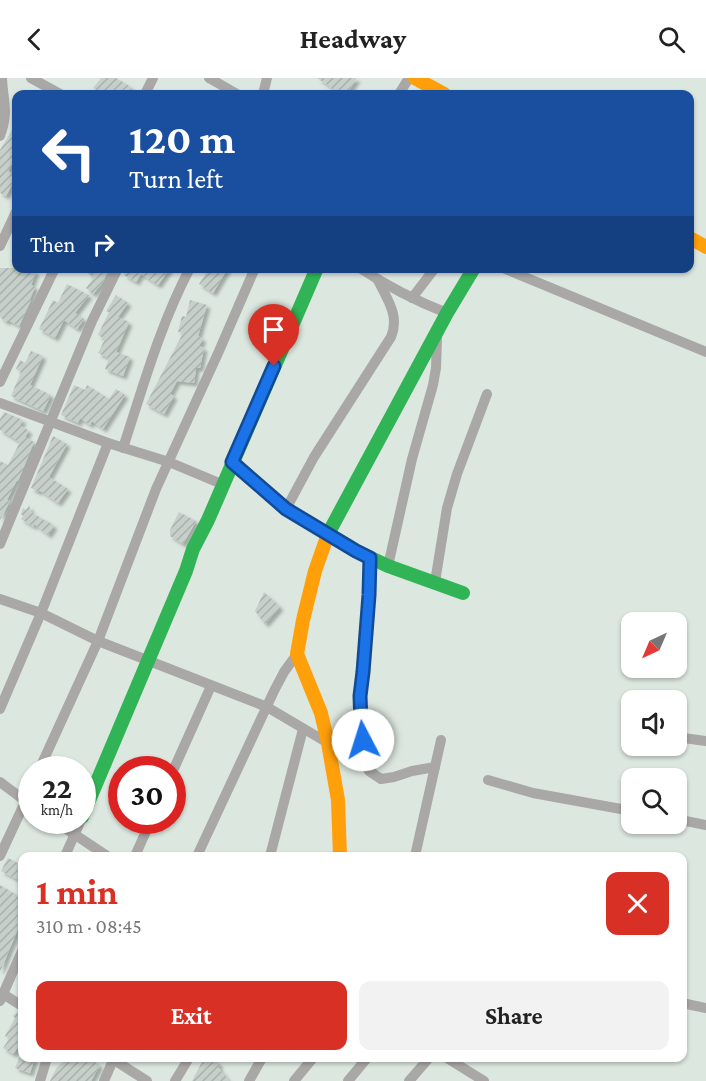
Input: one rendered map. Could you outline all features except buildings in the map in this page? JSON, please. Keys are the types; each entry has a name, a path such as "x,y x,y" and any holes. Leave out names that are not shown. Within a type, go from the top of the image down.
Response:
{"street":[{"path":"31,78 53,90"},
{"path":"209,78 230,90"},
{"path":"415,78 437,90"},
{"path":"0,136 6,109 2,79"},
{"path":"0,246 12,220"},
{"path":"0,382 53,273"},
{"path":"0,544 92,321 116,273"},
{"path":"123,448 160,335 187,273"},
{"path":"45,756 98,641 156,489 253,273"},
{"path":"96,785 186,571 193,549 224,485 315,273"},
{"path":"368,273 412,298 447,313"},
{"path":"412,298 431,273"},
{"path":"199,852 284,672 297,654 315,571 328,534 447,313 471,273"},
{"path":"515,273 706,352"},
{"path":"286,509 314,457 385,348 395,328 393,311 378,280"},
{"path":"388,566 412,459 433,385 437,333"},
{"path":"435,582 447,508 457,474 487,394"},
{"path":"0,403 108,443 169,462 224,485"},
{"path":"0,709 41,613 108,443"},
{"path":"232,462 286,509 356,551 388,566 463,592"},
{"path":"370,558 369,597 360,696 361,723 369,771 381,779 435,767"},
{"path":"0,599 41,613 98,641 267,707 328,743"},
{"path":"297,654 321,714 328,743 338,800 340,852"},
{"path":"180,756 211,686"},
{"path":"271,852 303,729"},
{"path":"687,738 706,741"},
{"path":"416,852 441,740"},
{"path":"488,780 533,793 621,809"},
{"path":"0,782 18,796"},
{"path":"687,821 706,825"},
{"path":"0,856 18,822"},
{"path":"72,834 100,852"},
{"path":"137,852 145,834"},
{"path":"67,852 75,836"},
{"path":"18,960 2,998 18,1004"},
{"path":"687,1004 706,1008"},
{"path":"40,1081 46,1062"},
{"path":"104,1081 111,1062"},
{"path":"119,1062 147,1081"},
{"path":"175,1081 187,1062"},
{"path":"249,1081 260,1062"},
{"path":"294,1081 310,1062"},
{"path":"348,1081 364,1062"},
{"path":"409,1081 426,1062"},
{"path":"453,1062 483,1081"}],"traffic: fast":[{"path":"96,784 186,571 193,549 208,520 315,273"},
{"path":"463,593 388,566 356,551 328,534 447,313 471,273"}],"traffic: slow":[{"path":"415,78 437,90"},
{"path":"694,240 706,247"},
{"path":"232,462 286,509 328,534 315,571 297,654 321,713 328,743 338,800 340,852"}],"route":[{"path":"274,366 232,462 286,509 370,558 360,696 363,740"}]}
